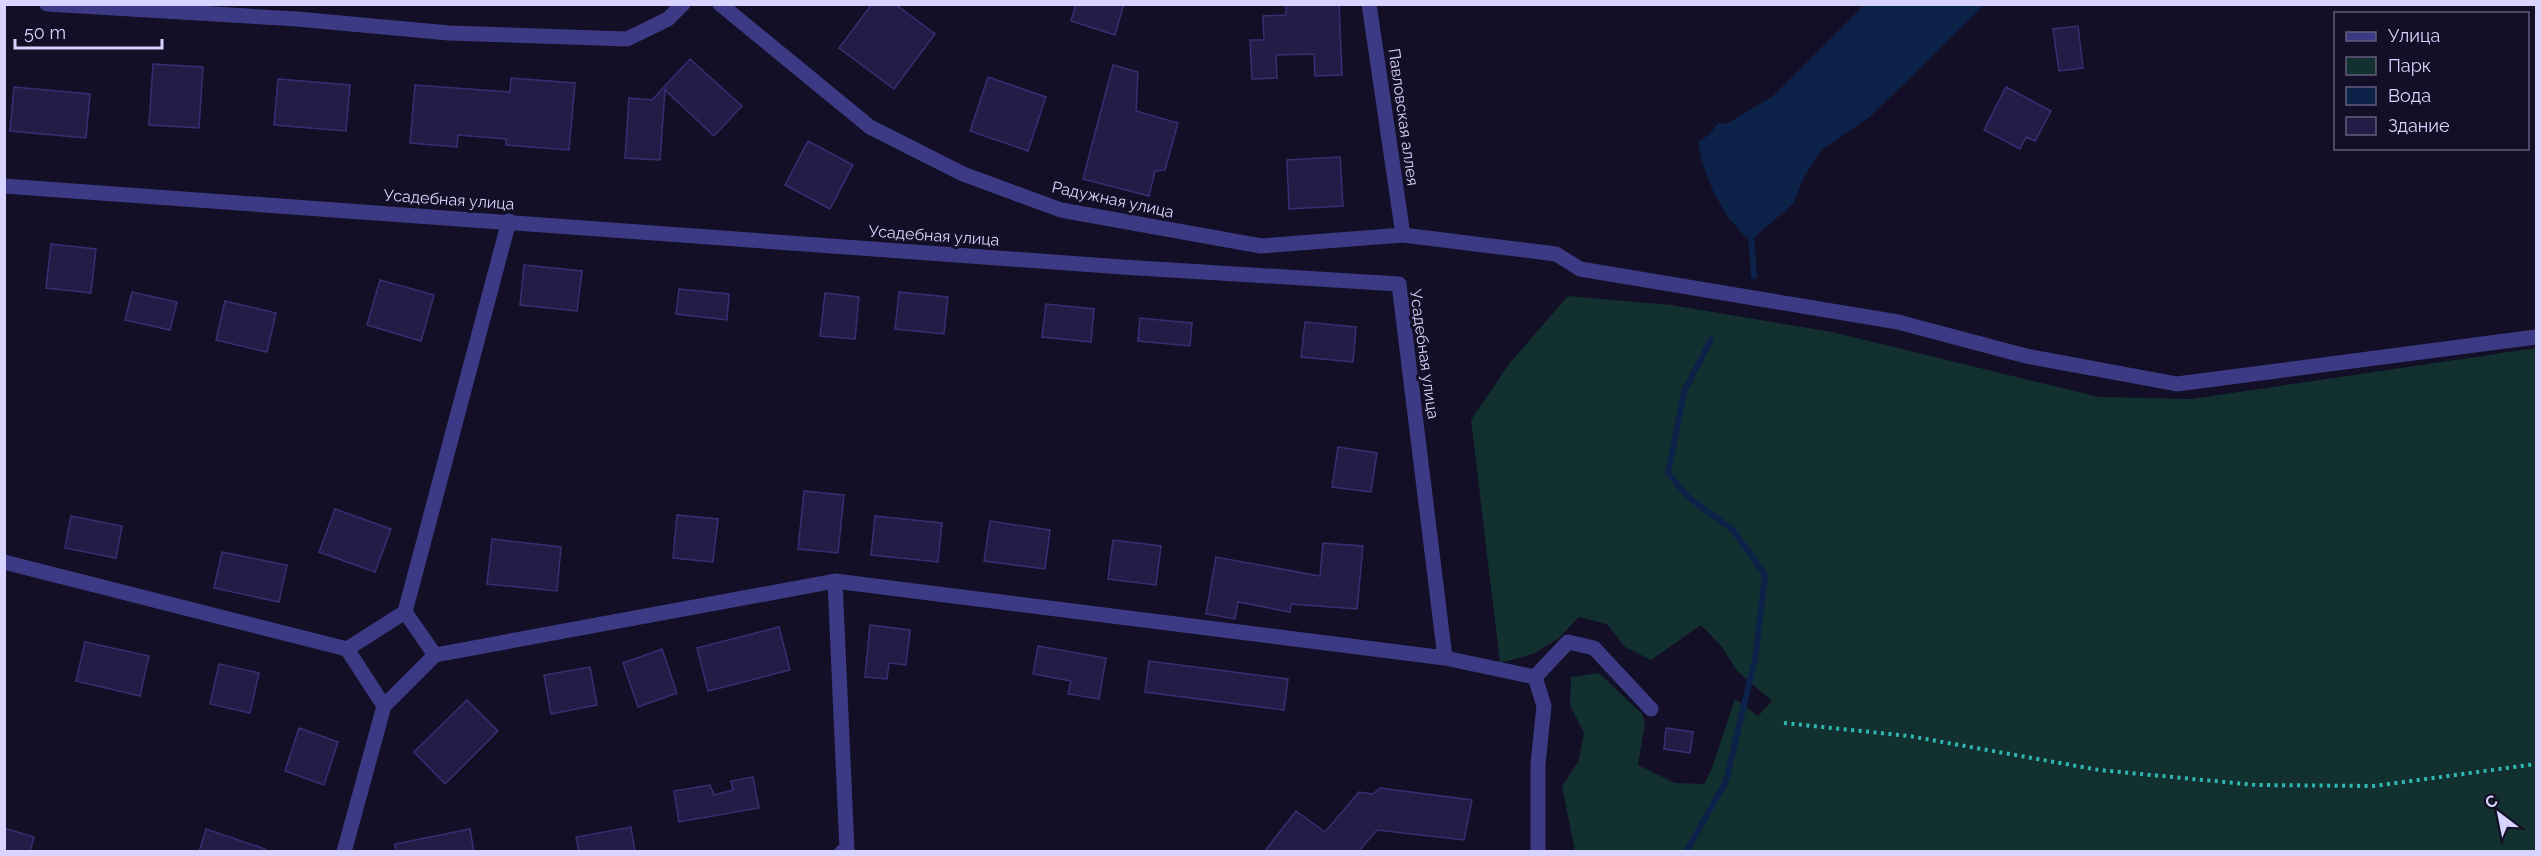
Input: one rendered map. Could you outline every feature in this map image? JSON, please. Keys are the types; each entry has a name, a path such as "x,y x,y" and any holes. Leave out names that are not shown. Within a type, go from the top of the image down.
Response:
{"street":[{"path":"47,4 298,12 449,33 627,39 668,19 683,4"},
{"name":"Радужная улица","path":"720,4 870,127 963,174 1061,210 1261,246 1403,235 1556,254 1580,269 1898,322 2026,356 2178,384 2536,337"},
{"name":"Павловская аллея","path":"1369,4 1403,235"},
{"name":"Усадебная улица","path":"4,186 1122,267 1399,284 1445,658"},
{"path":"346,649 405,612 509,221"},
{"path":"4,562 346,649 384,706"},
{"path":"835,580 847,850 842,852"},
{"path":"345,852 384,706 435,655 835,580 1445,658 1535,677"},
{"path":"405,612 435,655"},
{"path":"1535,677 1568,642 1594,648 1651,710"},
{"path":"1535,677 1544,706 1538,764 1538,852"}],"path":[{"path":"1784,723 1909,736 2099,770 2256,785 2374,786 2536,764"}],"green space":[{"path":"1568,296 1671,305 1832,332 2099,397 2192,399 2536,348 2536,851 1575,851 1562,786 1578,762 1584,733 1570,705 1571,677 1599,673 1642,714 1645,722 1638,765 1675,783 1704,784 1712,768 1735,699 1758,716 1772,701 1737,671 1722,647 1701,625 1651,660 1625,647 1607,624 1579,617 1559,638 1533,654 1500,663 1471,420 1509,364"}],"water":[{"path":"1865,4 1984,5 1871,116 1822,150 1804,177 1793,204 1750,241 1731,220 1716,196 1705,170 1698,142 1710,134 1719,122 1726,124 1772,97"}],"building":[{"path":"872,4 895,4 935,34 894,89 839,48"},
{"path":"1076,4 1124,4 1115,35 1071,21"},
{"path":"1286,4 1339,4 1342,75 1315,76 1314,54 1276,55 1277,78 1252,79 1250,40 1264,40 1263,16 1286,15"},
{"path":"2078,26 2083,68 2059,71 2053,29"},
{"path":"690,59 742,106 714,136 665,90 660,160 625,158 629,98 652,100"},
{"path":"153,64 203,67 199,128 149,125"},
{"path":"1113,65 1138,72 1136,111 1178,123 1165,170 1155,171 1149,196 1083,179"},
{"path":"988,77 1046,97 1028,151 970,131"},
{"path":"511,78 575,83 569,150 506,145 506,139 458,135 457,147 410,143 415,85 510,92"},
{"path":"278,79 350,85 346,131 274,125"},
{"path":"14,87 90,94 86,138 10,131"},
{"path":"2006,87 2051,111 2035,141 2026,137 2020,149 1984,130"},
{"path":"808,141 853,165 830,209 785,185"},
{"path":"1340,157 1343,206 1289,209 1287,160"},
{"path":"51,244 96,249 91,293 46,288"},
{"path":"524,265 582,271 577,311 520,305"},
{"path":"380,280 434,295 421,341 367,325"},
{"path":"679,289 729,294 727,320 676,314"},
{"path":"132,292 177,302 170,330 125,320"},
{"path":"899,292 948,297 944,334 895,329"},
{"path":"825,293 859,297 855,339 820,336"},
{"path":"225,301 276,313 267,352 216,340"},
{"path":"1046,304 1094,309 1091,342 1042,337"},
{"path":"1140,318 1192,323 1190,346 1138,341"},
{"path":"1305,322 1356,327 1353,362 1301,357"},
{"path":"1338,447 1377,453 1371,492 1332,487"},
{"path":"804,491 844,495 838,553 798,549"},
{"path":"335,509 391,529 375,572 319,552"},
{"path":"677,515 718,519 713,562 673,558"},
{"path":"71,516 122,526 116,558 65,548"},
{"path":"875,516 942,523 938,562 871,555"},
{"path":"990,521 1050,530 1045,569 984,561"},
{"path":"492,539 561,547 557,591 487,584"},
{"path":"1113,540 1161,546 1156,585 1108,579"},
{"path":"1323,543 1363,546 1357,609 1291,604 1290,612 1238,602 1235,619 1206,614 1216,557 1320,576"},
{"path":"222,552 287,565 279,602 214,588"},
{"path":"870,625 910,630 906,665 889,663 887,679 865,677"},
{"path":"779,627 790,670 708,691 697,648"},
{"path":"85,642 149,656 140,696 76,681"},
{"path":"1038,646 1106,658 1099,699 1068,694 1071,681 1033,674"},
{"path":"662,649 677,693 638,707 623,663"},
{"path":"1149,661 1288,679 1284,710 1145,692"},
{"path":"219,664 259,673 250,713 210,704"},
{"path":"590,667 597,705 551,714 544,675"},
{"path":"467,700 498,731 445,784 414,752"},
{"path":"299,728 338,742 324,785 285,771"},
{"path":"1666,728 1693,732 1690,753 1664,749"},
{"path":"753,777 759,808 679,822 674,791 710,785 714,795 733,790 731,781"},
{"path":"1380,788 1472,800 1464,840 1377,830 1358,852 1264,852 1296,811 1325,832 1359,792 1373,794"},
{"path":"631,827 635,852 579,852 576,837"},
{"path":"4,828 34,837 30,852 4,852"},
{"path":"206,829 265,849 265,852 199,852"},
{"path":"470,829 474,852 396,852 395,844"}],"waterway":[{"path":"1751,236 1754,276"},
{"path":"1686,852 1726,781 1755,659 1765,575 1733,530 1688,497 1668,473 1684,392 1711,339"}]}
